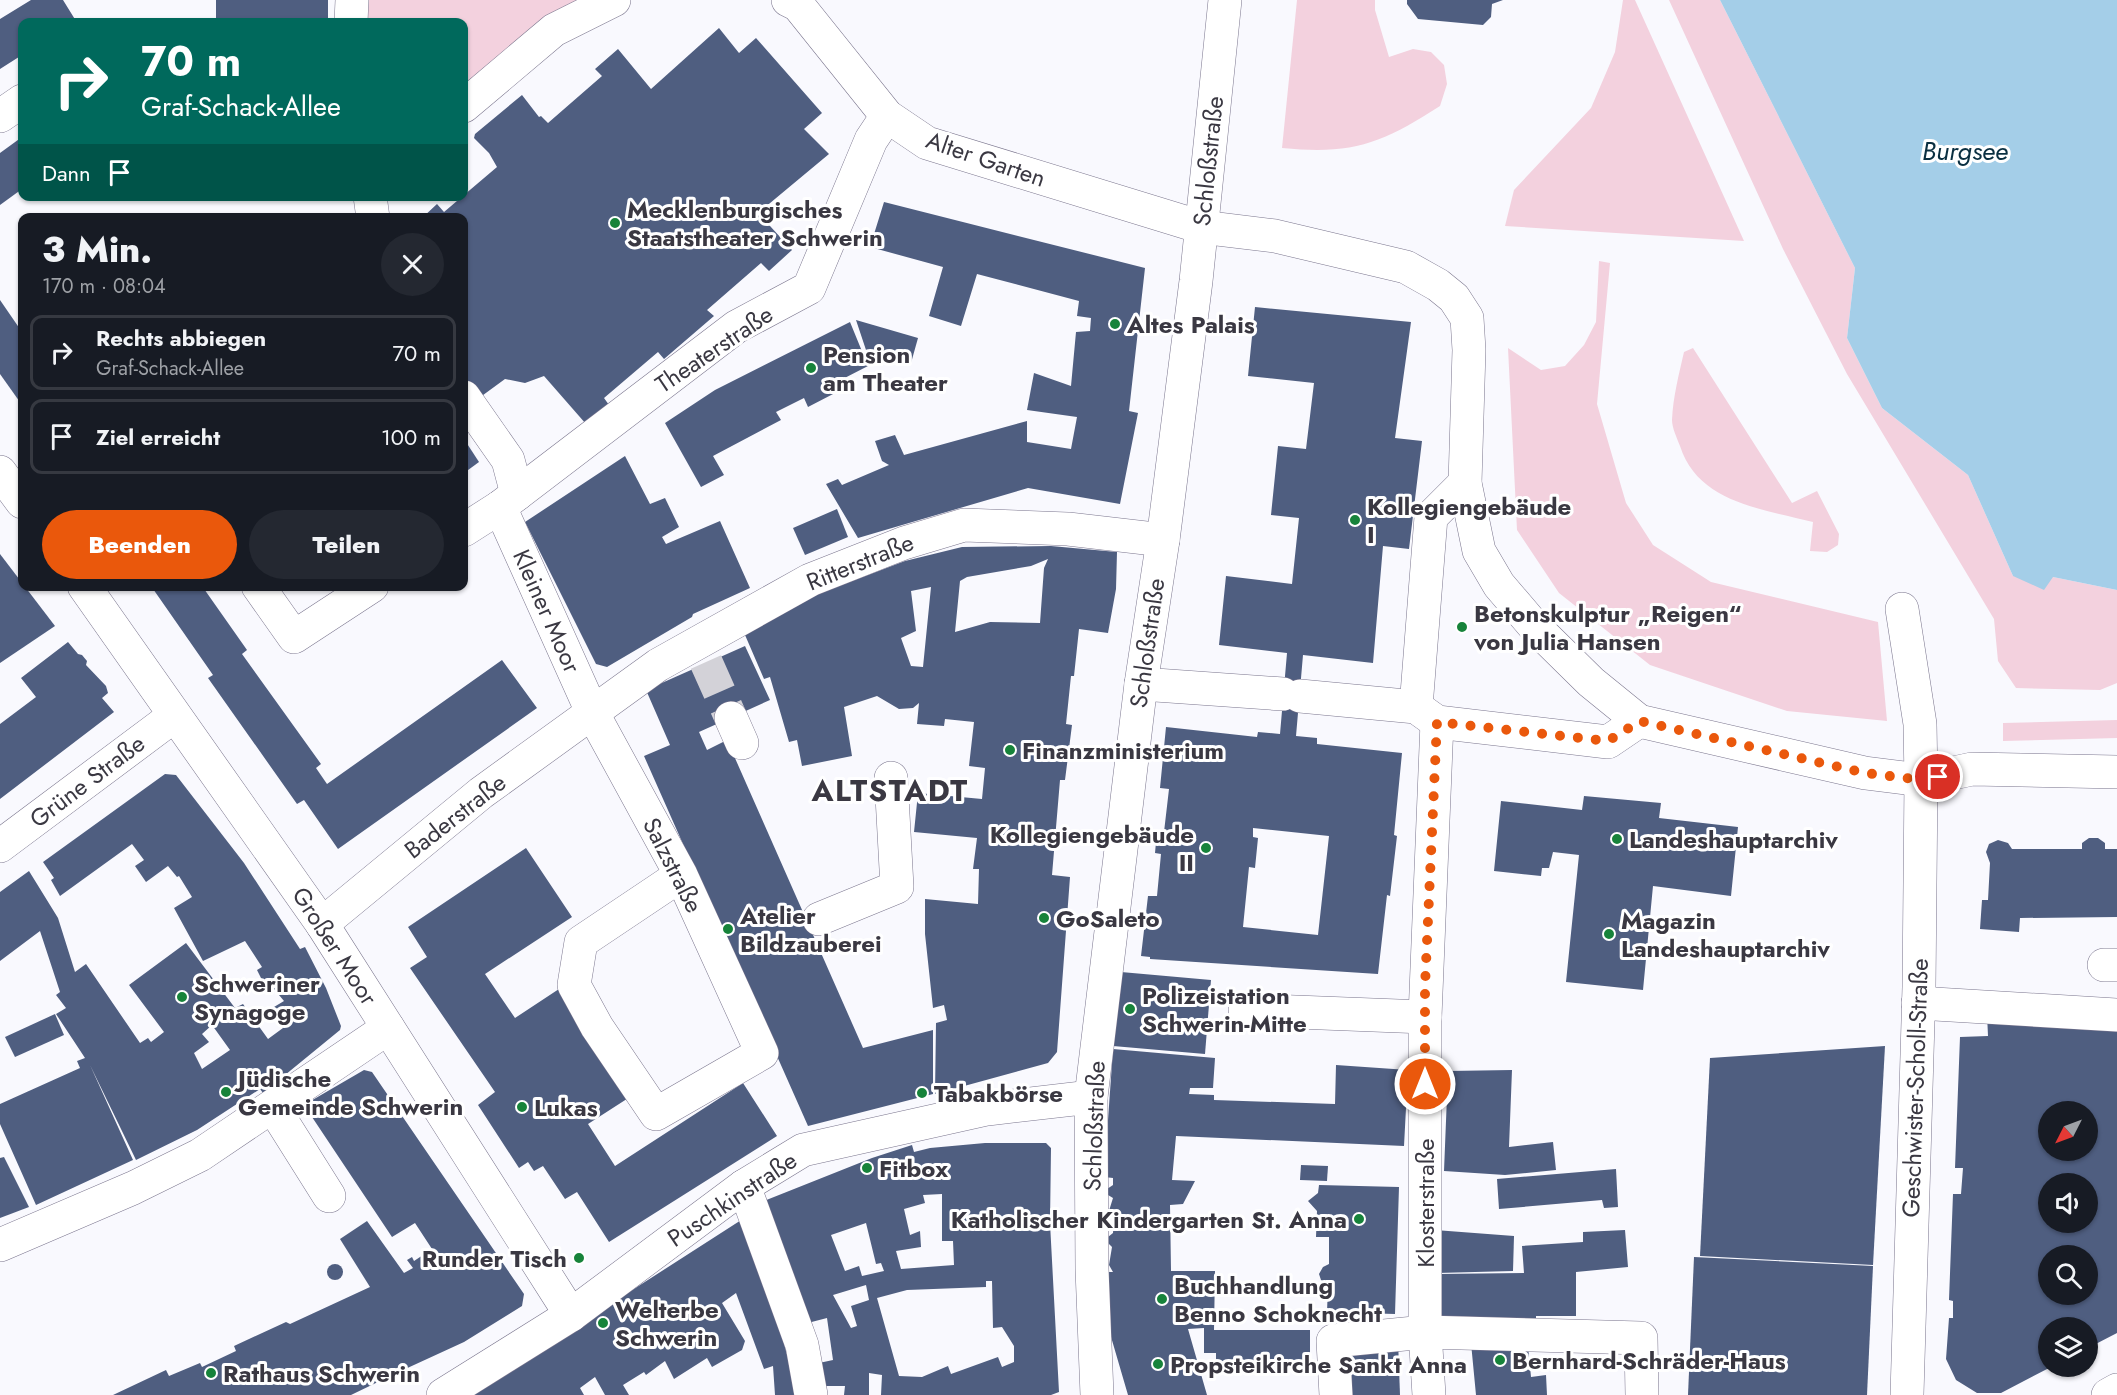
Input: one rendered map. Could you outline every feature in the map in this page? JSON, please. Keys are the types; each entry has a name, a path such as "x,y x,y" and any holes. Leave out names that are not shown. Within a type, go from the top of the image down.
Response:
{"street":[{"path":"351,18 352,0"},
{"path":"468,103 554,30 614,0"},
{"name":"Alter Garten","path":"788,0 798,5 887,116 927,143 1201,227 1275,236 1406,267 1438,285 1454,298 1467,318 1469,350 1465,483 1479,551 1499,585 1534,626 1591,682 1640,721"},
{"name":"Schloßstraße","path":"1097,1395 1092,1269 1091,1097 1141,684 1163,540 1201,227 1225,0"},
{"path":"0,116 18,104"},
{"name":"Theaterstraße","path":"468,527 509,501 736,327 809,288 871,140 887,116"},
{"name":"Kleiner Moor","path":"468,403 508,460 509,501 593,714"},
{"path":"0,472 18,497"},
{"name":"Klosterstraße","path":"1429,1395 1425,1332 1428,531 1431,518 1465,483"},
{"name":"Ritterstraße","path":"593,714 658,665 702,652 810,580 904,543 964,525 1068,529 1163,540"},
{"name":"Großer Moor","path":"87,591 322,924 425,1082 570,1315"},
{"path":"262,591 294,637 364,591"},
{"name":"Geschwister-Scholl-Straße","path":"1902,609 1920,724 1921,780 1918,1003 1907,1395"},
{"path":"1141,684 1292,695 1608,741 1640,721 1865,773 1921,780 1972,769 2117,772"},
{"name":"Salzstraße","path":"593,714 681,875 762,1053 656,1113 597,1027 574,985 581,942 681,875"},
{"name":"Baderstraße","path":"322,924 481,793 593,714"},
{"name":"Grüne Straße","path":"0,846 174,716"},
{"path":"819,919 897,887 891,778"},
{"path":"1918,1003 2117,1015"},
{"path":"1245,1010 1425,1017"},
{"path":"0,1245 140,1184 200,1155 388,1028"},
{"name":"Puschkinstraße","path":"446,1394 570,1315 744,1186 803,1150 987,1109 1091,1097"},
{"path":"273,1107 329,1196"},
{"path":"744,1186 802,1345 811,1395"},
{"path":"1336,1395 1327,1340 1425,1332 1641,1338 1642,1395"},
{"path":"2108,1395 2117,1390"}],"shaded area":[{"path":"353,0 614,0 468,103 468,18 351,18"},
{"path":"1297,0 1375,0 1375,10 1389,57 1413,49 1431,52 1444,65 1447,84 1440,106 1400,130 1365,144 1328,150 1282,148"},
{"path":"1623,0 1635,0 1744,241 1505,226 1514,190 1591,108 1615,52"},
{"path":"1669,0 1720,0 1855,268 1847,338 1882,408 1968,475 2013,576 2053,577 2117,590 2117,683 2100,690 2016,688 1998,661 1994,619 1847,374 1783,249"},
{"path":"1599,261 1610,263 1597,404 1626,503 1653,545 1711,582 1878,622 1887,721 1787,711 1650,665 1559,593 1517,530 1508,348 1541,370 1565,366 1584,345 1596,322"},
{"path":"1693,348 1792,503 1817,491 1839,534 1838,545 1827,552 1810,551 1813,522 1754,507 1717,492 1701,480 1689,465 1672,420 1684,352"},
{"path":"2117,720 2117,738 2003,741 2003,723"}],"water":[{"name":"Burgsee","path":"1720,0 2117,0 2117,590 2053,577 2044,590 2013,576 1968,475 1882,408 1847,338 1855,268"}],"building":[{"path":"31,0 63,0 74,18 18,18 18,58 0,69 0,19"},
{"path":"216,0 328,0 328,18 216,18"},
{"path":"1407,0 1503,0 1492,4 1491,17 1483,25 1418,19 1407,4"},
{"name":"Mecklenburgisches Staatstheater Schwerin","path":"719,28 739,53 756,38 822,113 804,129 829,154 758,213 792,250 769,271 761,263 707,310 714,316 664,359 658,352 604,398 609,405 586,424 544,376 525,383 505,379 468,406 468,213 427,213 437,204 444,212 457,201 468,201 468,192 497,167 489,153 474,138 475,134 522,95 539,117 541,116 548,123 602,76 595,69 618,49 651,89"},
{"path":"18,140 18,192 0,205 0,153"},
{"path":"884,202 1145,268 1129,411 1138,413 1120,504 1028,488 858,538 826,484 838,479 842,485 889,465 882,461 875,441 895,435 904,455 1027,421 1027,442 1071,449 1077,417 1027,410 1034,373 1071,386 1076,332 1090,331 1091,318 1077,316 1079,301 977,274 961,326 929,316 943,267 870,247"},
{"path":"0,300 18,326 18,399 0,374"},
{"path":"1255,307 1411,322 1395,438 1422,441 1409,549 1383,546 1373,663 1303,655 1296,736 1317,738 1317,744 1402,753 1394,835 1397,836 1390,896 1387,895 1378,974 1150,959 1150,957 1141,956 1148,896 1157,896 1161,854 1155,853 1156,842 1158,831 1164,832 1169,789 1160,788 1166,727 1257,737 1258,732 1280,734 1287,653 1219,645 1226,576 1292,584 1299,518 1271,515 1278,446 1306,449 1314,383 1248,376","holes":["1253,828 1329,836 1318,935 1243,927 1249,867 1255,868 1258,838 1253,837"]},
{"path":"856,320 918,338 911,363 866,350"},
{"path":"850,322 868,366 831,385 835,393 808,407 804,398 776,412 781,420 713,456 724,475 701,487 665,423 715,390"},
{"path":"468,445 479,462 468,470"},
{"path":"625,456 650,504 665,498 679,527 662,537 666,544 720,521 750,588 693,614 692,617 607,667 596,664 525,522"},
{"path":"837,509 848,537 805,555 793,528"},
{"path":"1051,546 1117,552 1116,589 1108,633 1079,629 1074,676 1071,676 1066,724 1072,725 1065,780 1060,780 1052,875 1070,877 1057,1052 1048,1063 935,1094 936,1023 947,1020 944,1005 933,1008 925,934 925,899 978,904 979,869 973,869 977,838 914,832 918,793 982,799 985,768 969,766 974,722 945,719 944,726 917,724 919,703 913,708 899,709 877,696 844,707 852,756 802,766 797,740 789,742 770,677 764,679 742,628 799,601 905,561 962,547","holes":["1048,559 1044,568 1040,623 990,622 955,632 960,581 967,577 1031,566","931,587 923,667 911,666 901,638 916,631 911,591"]},
{"path":"0,554 18,578 18,591 28,591 55,626 0,663"},
{"path":"154,591 206,591 247,650 242,654 321,764 316,768 327,784 502,660 537,708 338,849 304,800 297,804 208,678 213,675"},
{"path":"68,642 78,654 82,655 87,661 86,665 106,686 108,693 102,698 114,712 0,799 0,724 36,697 21,678"},
{"path":"745,646 770,700 699,732 707,750 727,740 863,1048 933,1030 933,1094 808,1126 644,756 670,745 646,690"},
{"path":"165,774 176,775 244,863 300,949 305,947 326,988 341,1026 340,1030 263,1093 260,1089 197,1130 136,1160 90,1065 133,1160 36,1205 0,1124 0,1104 80,1068 77,1061 85,1058 56,1014 66,1008 56,995 60,992 40,931 0,961 0,892 29,871 58,918 75,972 86,964 140,1043 148,1038 151,1042 164,1032 129,985 186,943 235,1008 243,1004 268,1039 283,1028 269,1010 284,1001 274,989 268,992 257,970 262,967 245,941 203,961 174,908 192,897 179,876 177,877 168,866 146,882 135,866 144,860 132,844 60,896 51,880 54,878 43,862","holes":["212,1025 230,1050 202,1069 194,1053 209,1042 202,1034"]},
{"name":"Landeshauptarchiv","path":"1584,796 1661,803 1659,818 1738,827 1731,896 1653,886 1643,990 1566,982 1579,855 1553,852 1549,868 1542,868 1541,876 1494,871 1501,801 1582,810"},
{"path":"2089,838 2098,838 2105,843 2105,849 2117,849 2117,917 2020,918 2019,932 1980,929 1982,900 1988,900 1990,863 1986,852 1989,844 1998,840 2008,843 2012,849 2082,849 2082,843"},
{"path":"526,848 572,917 485,974 515,1018 562,987 633,1095 588,1124 615,1166 743,1083 777,1136 609,1242 577,1192 565,1199 543,1166 534,1171 528,1162 519,1168 478,1105 495,1092 410,968 427,957 408,927"},
{"path":"1121,972 1211,980 1205,1054 1113,1046"},
{"path":"55,1014 64,1035 15,1057 5,1037"},
{"path":"1987,1014 2117,1020 2117,1333 2098,1343 2098,1317 2038,1317 2038,1374 2001,1393 1977,1393 1956,1380 1946,1359 1949,1318 1953,1318 1953,1301 1949,1300 1953,1194 1961,1194 1963,1168 1955,1168 1960,1037 1988,1036"},
{"path":"1885,1046 1873,1265 1700,1256 1710,1058"},
{"path":"1113,1049 1215,1058 1213,1088 1190,1088 1189,1094 1214,1095 1214,1100 1335,1104 1336,1065 1408,1070 1404,1146 1176,1136 1172,1180 1195,1181 1183,1204 1170,1205 1171,1271 1215,1271 1214,1330 1310,1330 1310,1367 1216,1367 1216,1353 1204,1353 1204,1328 1188,1329 1207,1395 1128,1395 1109,1330 1109,1272 1113,1272 1109,1265 1112,1247 1108,1243 1108,1237 1113,1233 1114,1218 1108,1214 1113,1198 1108,1195 1107,1189 1113,1185 1113,1178 1104,1177"},
{"path":"364,1070 372,1072 524,1294 522,1306 464,1342 390,1376 392,1379 381,1384 380,1381 351,1395 113,1395 166,1370 169,1376 200,1363 202,1367 236,1351 234,1346 286,1322 290,1324 370,1287 340,1239 367,1221 404,1273 413,1268 407,1260 412,1257 414,1261 432,1249 415,1223 392,1237 306,1108 309,1102"},
{"path":"1512,1070 1509,1147 1553,1142 1556,1170 1505,1175 1444,1171 1448,1071"},
{"path":"985,1143 1046,1143 1051,1148 1050,1223 1059,1392 1051,1395 881,1395 882,1375 869,1373 869,1395 844,1395 845,1386 823,1386 819,1363 833,1360 827,1318 800,1325 754,1205 872,1158 912,1145 914,1152 930,1148","holes":["942,1194 942,1241 953,1241 954,1265 901,1269 896,1251 921,1247 920,1231 910,1235 904,1209 925,1203 923,1195","866,1223 876,1264 881,1263 884,1271 862,1276 859,1266 845,1271 831,1235","986,1281 992,1281 993,1328 1002,1327 1014,1346 1014,1362 1002,1367 998,1357 951,1374 948,1366 922,1377 899,1376 877,1298 907,1290 986,1287","866,1285 869,1300 851,1306 857,1326 851,1328 833,1295"]},
{"path":"4,1157 29,1207 0,1218 0,1158"},
{"path":"1301,1165 1328,1166 1327,1181 1300,1180"},
{"path":"1616,1169 1618,1207 1604,1208 1602,1200 1499,1209 1497,1179"},
{"path":"1319,1185 1399,1187 1395,1314 1327,1312 1328,1285 1321,1280 1319,1274 1323,1267 1329,1264 1329,1237 1316,1237 1317,1211 1308,1201 1318,1193"},
{"path":"749,1215 798,1395 775,1395 773,1366 764,1369 736,1293 722,1303 745,1341 742,1350 712,1367 707,1358 674,1379 665,1361 646,1375 644,1372 623,1385 629,1395 605,1395 595,1377 580,1388 584,1395 469,1395"},
{"path":"1435,1230 1514,1236 1513,1271 1437,1273"},
{"path":"1625,1230 1628,1267 1576,1272 1576,1316 1536,1316 1536,1319 1438,1316 1437,1274 1524,1273 1522,1246 1583,1242 1583,1232"},
{"path":"1694,1257 1873,1266 1867,1395 1688,1395"},
{"path":"332,1264 338,1264 343,1272 341,1278 332,1280 327,1275 327,1269"},
{"path":"1398,1340 1400,1395 1345,1395 1343,1345"},
{"name":"Bernhard-Schräder-Haus","path":"1471,1343 1528,1346 1531,1377 1546,1375 1547,1395 1476,1395"}],"tunnel":[{"path":"706,662 731,718"}],"place":[{"name":"Mecklenburgisches Staatstheater Schwerin","path":"615,223"},
{"name":"Altes Palais","path":"1115,324"},
{"name":"Pension am Theater","path":"811,368"},
{"name":"Kollegiengebäude I","path":"1355,520"},
{"name":"Betonskulptur „Reigen“ von Julia Hansen","path":"1462,627"},
{"name":"Finanzministerium","path":"1010,750"},
{"name":"Landeshauptarchiv","path":"1617,839"},
{"name":"Kollegiengebäude II","path":"1206,848"},
{"name":"GoSaleto","path":"1044,918"},
{"name":"Atelier Bildzauberei","path":"728,929"},
{"name":"Magazin Landeshauptarchiv","path":"1609,934"},
{"name":"Schweriner Synagoge","path":"182,997"},
{"name":"Polizeistation Schwerin-Mitte","path":"1130,1009"},
{"name":"Jüdische Gemeinde Schwerin","path":"226,1092"},
{"name":"Tabakbörse","path":"922,1093"},
{"name":"Lukas","path":"522,1107"},
{"name":"Fitbox","path":"867,1168"},
{"name":"Katholischer Kindergarten St. Anna","path":"1359,1219"},
{"name":"Runder Tisch","path":"579,1258"},
{"name":"Buchhandlung Benno Schoknecht","path":"1162,1299"},
{"name":"Welterbe Schwerin","path":"603,1323"},
{"name":"Bernhard-Schräder-Haus","path":"1500,1360"},
{"name":"Propsteikirche Sankt Anna","path":"1158,1364"},
{"name":"Rathaus Schwerin","path":"211,1373"}],"district":[{"name":"ALTSTADT","path":"890,790"}],"route":[{"path":"1425,1084 1425,986 1437,722 1608,741 1640,721 1865,773 1921,780 1938,777"}]}
